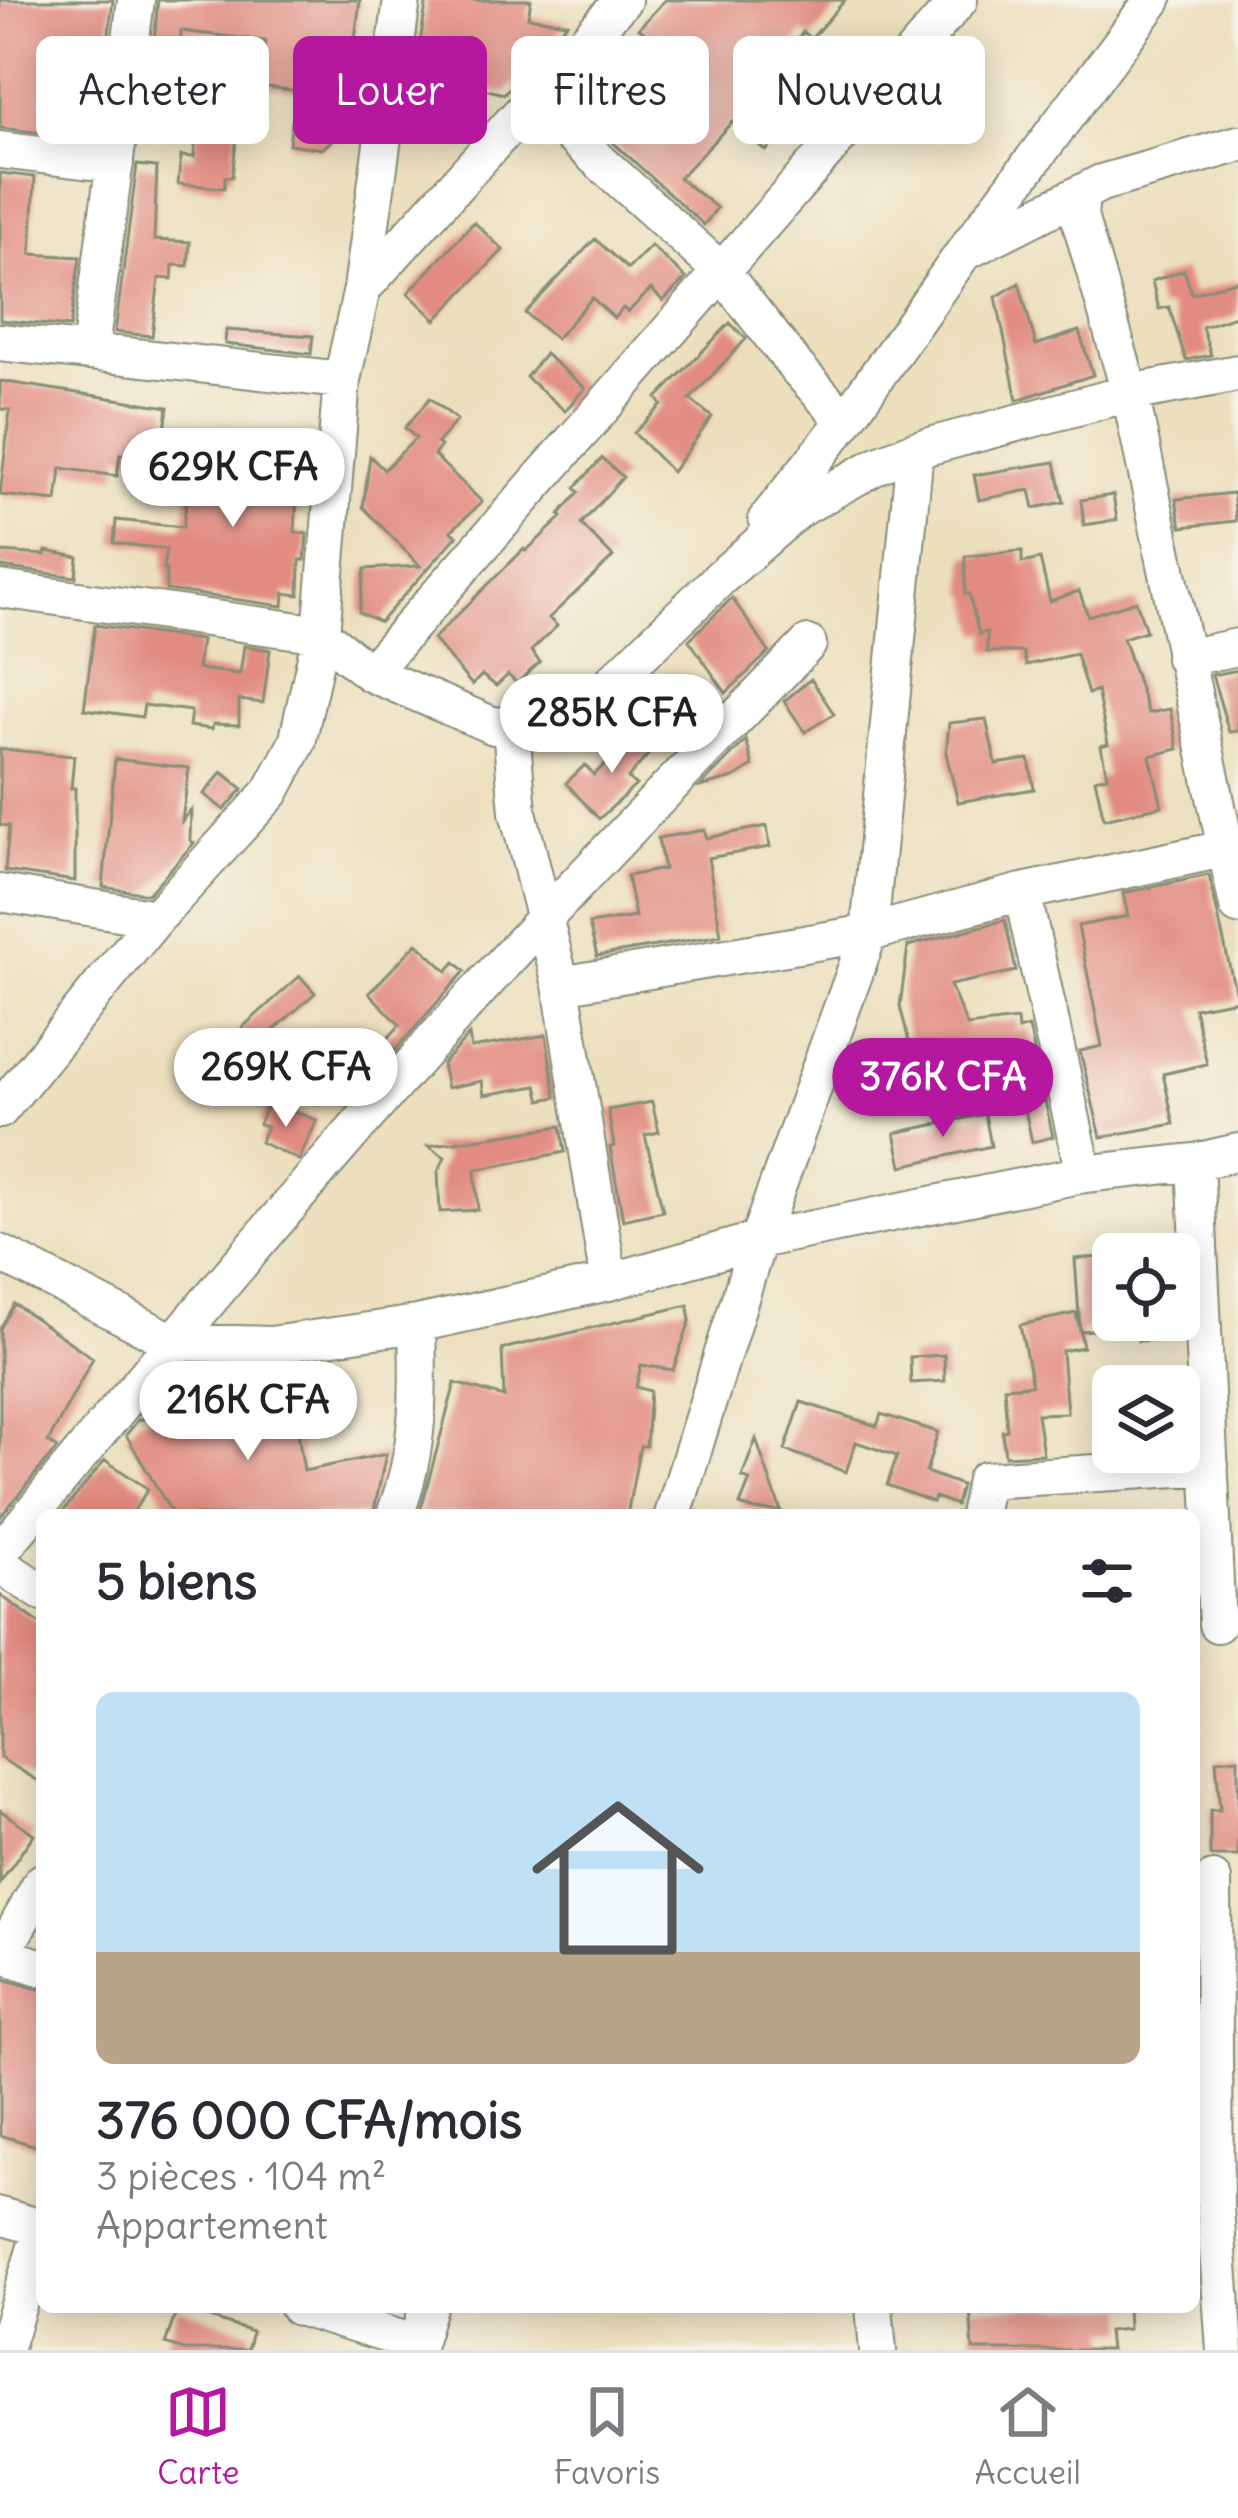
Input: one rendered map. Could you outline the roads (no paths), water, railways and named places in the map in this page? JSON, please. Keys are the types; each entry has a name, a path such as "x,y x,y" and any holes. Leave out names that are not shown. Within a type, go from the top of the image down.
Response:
{"street":[{"path":"90,350 136,0"},
{"path":"0,1110 156,918 271,792 297,743 321,634 342,380 362,289 402,0"},
{"path":"590,36 623,0"},
{"path":"720,578 845,421 964,252 1153,0"},
{"path":"370,673 956,1"},
{"path":"362,289 511,123"},
{"path":"581,144 721,271 845,421"},
{"path":"964,252 1101,183 1238,144"},
{"path":"0,150 115,164"},
{"path":"1081,196 1079,216 1130,393 1184,658 1232,847 1238,906"},
{"path":"0,343 342,380"},
{"path":"0,589 321,634 370,673 494,726 512,727 593,701 799,509 878,465 915,450 1130,393 1238,373"},
{"path":"675,1509 758,1240 868,933 915,450"},
{"path":"0,1552 173,1342 544,918 808,644"},
{"path":"1184,658 1238,647"},
{"path":"512,727 518,812 561,985 609,1282"},
{"path":"561,985 868,933 1022,892 1232,847"},
{"path":"1022,892 1084,1174"},
{"path":"0,893 156,918"},
{"path":"0,1253 173,1342 271,1345 417,1324 609,1282 758,1240 1084,1174 1195,1162 1238,1152"},
{"path":"1195,1162 1216,1624"},
{"path":"397,1509 419,1420 417,1324"},
{"path":"979,1509 985,1480 1210,1466"},
{"path":"0,1565 36,1588"},
{"path":"1215,1879 1216,2208 1225,2350"},
{"path":"36,1896 1,1954 36,1966"},
{"path":"0,2216 36,2226"},
{"path":"4,2350 36,2247"},
{"path":"316,2313 416,2347 426,2313"},
{"path":"875,2313 878,2350"}]}
